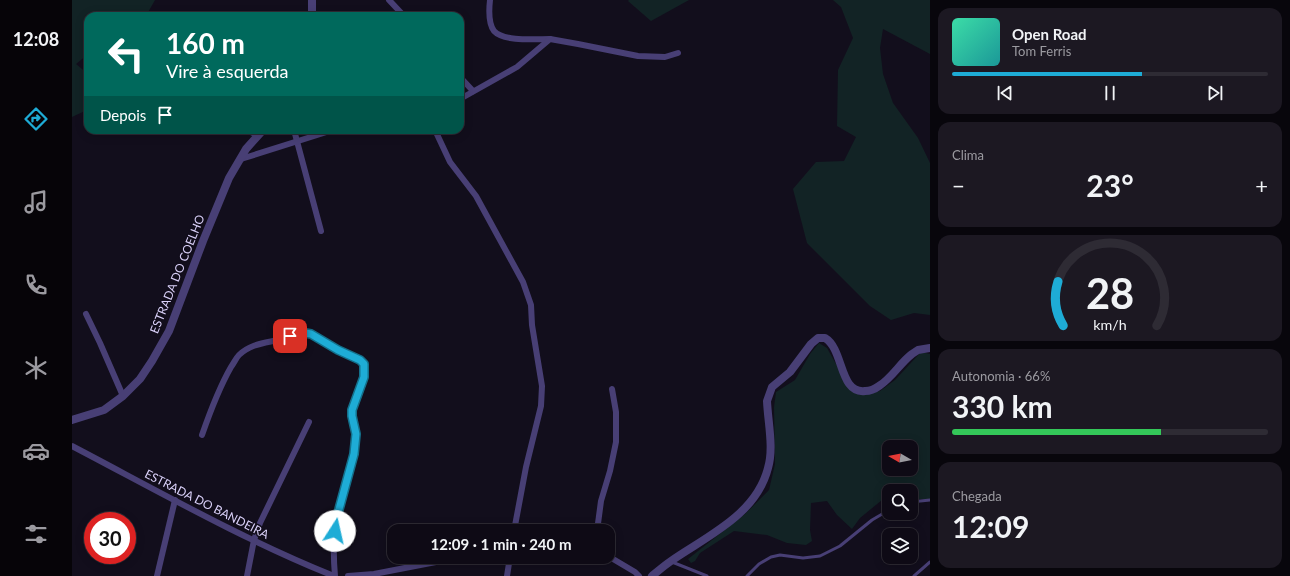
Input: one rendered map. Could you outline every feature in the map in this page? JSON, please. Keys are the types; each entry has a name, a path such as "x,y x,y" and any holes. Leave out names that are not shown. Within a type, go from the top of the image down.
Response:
{"street":[{"path":"312,0 312,12"},
{"path":"389,0 400,12"},
{"path":"490,0 490,22 494,31 514,39 550,39 638,56 665,57 678,53"},
{"path":"464,97 516,68 550,39"},
{"path":"464,81 473,91"},
{"name":"ESTRADA DO COELHO","path":"72,420 104,410 123,396 140,379 169,331 226,185 246,149 259,134"},
{"path":"295,134 321,231"},
{"path":"241,159 320,134"},
{"path":"437,134 450,162 476,196 523,282 531,305 532,325 542,386 541,406 526,468 515,524"},
{"path":"86,314 123,396"},
{"path":"202,434 227,374 238,356 246,349 258,344 281,339 300,332 305,332 347,355 360,360 364,364 364,377 352,410 356,434 354,454 338,513 335,531 333,551 335,576"},
{"path":"652,576 735,518 751,503 765,479 769,468 770,451 767,402 769,394 772,387 790,372 811,344 818,338 825,338 832,345 837,353 850,385 855,390 862,392 879,387 912,354 918,350 930,348"},
{"path":"597,524 601,501 610,471 616,442 616,412 612,389"},
{"path":"247,576 254,540 260,523 308,422"},
{"name":"ESTRADA DO BANDEIRA","path":"72,446 295,561 335,576"},
{"path":"157,576 175,500"},
{"path":"615,560 640,576"},
{"path":"348,576 374,574 426,564"},
{"path":"507,576 509,564"}],"lane":[{"path":"918,501 930,500"},
{"path":"747,576 760,564 771,557 780,555 803,558 820,556 840,546 872,520 882,514"},
{"path":"670,562 707,576"},
{"path":"914,576 930,562"}],"shaded area":[{"path":"72,0 155,0 148,12 84,12 84,57 76,64 84,71 84,111 72,117"},
{"path":"689,0 651,21 628,1"},
{"path":"833,0 930,0 930,54 883,29 880,48 883,74 893,103 918,138 930,163 930,315 914,313 891,320 870,306 807,243 793,189 816,162 844,161 856,137 837,126 838,70 853,38 841,7"},
{"path":"819,343 827,348 849,387 862,395 880,391 895,380 921,352 930,354 930,499 918,499 918,484 882,484 882,500 860,518 852,529 837,515 827,501 811,503 810,530 812,541 806,545 787,543 767,535 734,531 700,553 695,561 691,563 688,559 745,514 769,490 775,464 774,407 776,392 795,380 810,354"}],"route":[{"path":"290,336 300,332 311,334 347,355 360,360 364,364 364,377 352,410 352,416 356,428 354,454 338,513 335,531"}]}
